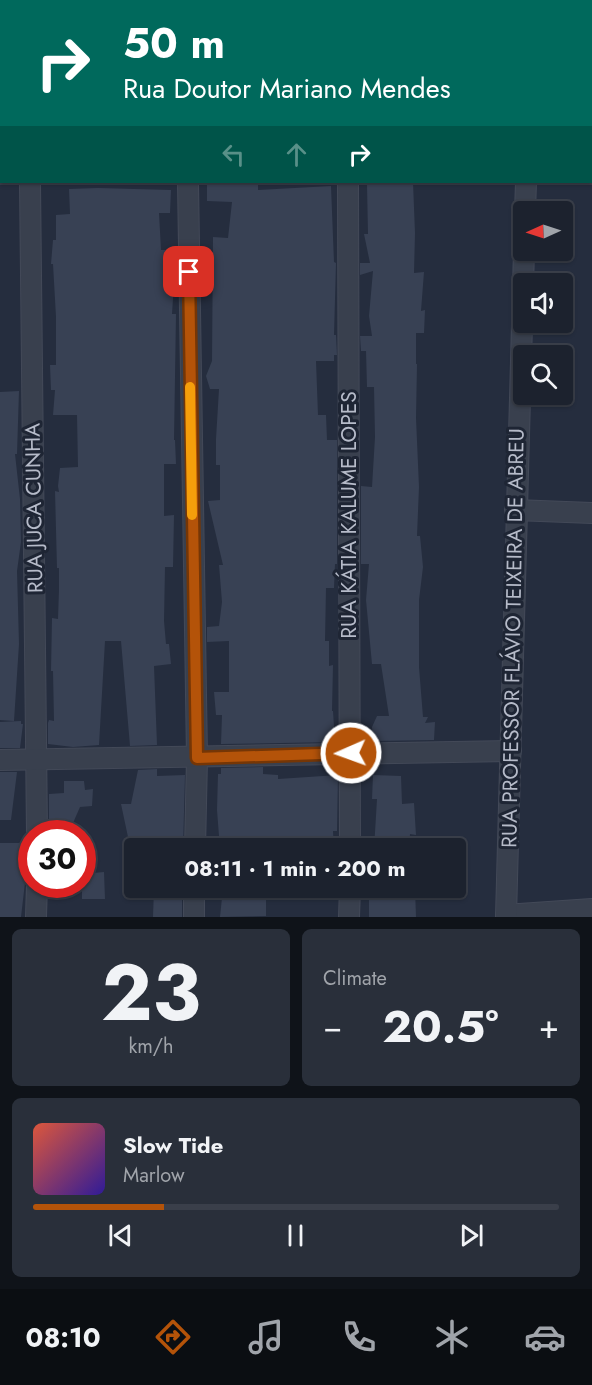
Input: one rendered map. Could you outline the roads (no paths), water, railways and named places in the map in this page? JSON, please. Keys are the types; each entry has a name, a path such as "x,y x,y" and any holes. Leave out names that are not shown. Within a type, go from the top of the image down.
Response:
{"street":[{"name":"RUA JUCA CUNHA","path":"30,183 37,820"},
{"path":"188,183 197,758 195,838"},
{"name":"RUA KÁTIA KALUME LOPES","path":"348,183 350,838"},
{"path":"525,201 526,183"},
{"name":"RUA PROFESSOR FLÁVIO TEIXEIRA DE ABREU","path":"506,916 512,751 515,510 524,261"},
{"path":"515,510 592,513"},
{"path":"0,760 512,751"},
{"path":"36,917 37,898"},
{"path":"194,898 194,917"},
{"path":"349,917 350,898"},
{"path":"506,916 592,909"}]}
